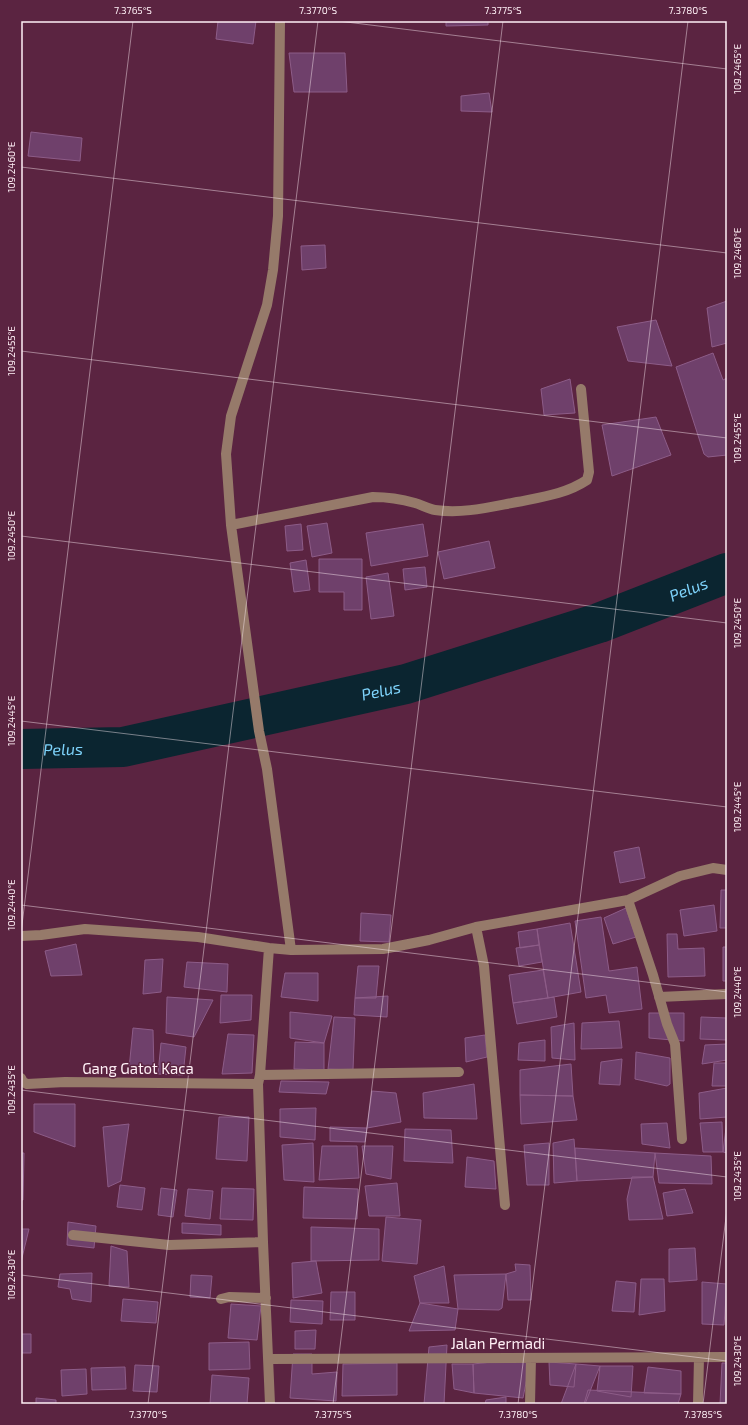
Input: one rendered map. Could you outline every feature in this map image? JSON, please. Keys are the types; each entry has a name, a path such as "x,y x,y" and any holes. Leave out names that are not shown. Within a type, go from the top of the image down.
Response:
{"street":[{"path":"280,21 278,216 273,270 267,305 231,416 226,454 231,525 259,731 267,768 291,950"},
{"path":"231,525 373,497 387,497 433,509 453,512 474,510 560,493 577,487 587,480 589,472 581,389"},
{"path":"21,936 41,936 85,929 198,937 291,950 383,949 429,940 476,927 630,904 680,876 713,868 727,870"},
{"path":"630,904 667,1024 675,1044 682,1139"},
{"path":"476,927 484,966 505,1205"},
{"path":"269,948 259,1080 263,1242 270,1404"},
{"path":"659,997 727,994"},
{"name":"Gang Gatot Kaca","path":"21,1078 23,1082 27,1084 64,1082 259,1080 459,1072"},
{"path":"73,1235 170,1246 263,1242"},
{"path":"221,1300 229,1297 266,1298"},
{"path":"698,1404 699,1357"},
{"name":"Jalan Permadi","path":"269,1359 727,1357"},
{"path":"530,1404 531,1358"}],"building":[{"path":"218,21 256,21 253,44 216,39"},
{"path":"446,21 488,21 488,25 446,26"},
{"path":"289,53 345,53 347,92 294,92"},
{"path":"489,93 492,112 461,111 461,96"},
{"path":"31,132 82,138 80,161 28,156"},
{"path":"325,245 326,268 302,270 301,246"},
{"path":"727,301 727,343 712,347 707,308"},
{"path":"656,320 672,366 628,361 617,327"},
{"path":"713,353 723,380 727,378 727,455 708,457 704,454 676,367"},
{"path":"570,379 575,413 544,415 541,389"},
{"path":"656,417 671,455 612,476 602,425"},
{"path":"327,523 332,553 312,557 307,526"},
{"path":"301,524 303,550 287,551 285,526"},
{"path":"423,524 428,556 371,566 366,533"},
{"path":"489,541 495,568 444,579 438,552"},
{"path":"319,559 362,559 362,610 344,610 344,592 319,592"},
{"path":"306,560 310,590 294,592 290,563"},
{"path":"425,567 427,587 405,590 403,569"},
{"path":"388,573 394,616 371,619 366,577"},
{"path":"639,847 645,878 620,883 614,852"},
{"path":"721,890 727,890 727,928 720,928"},
{"path":"714,905 717,931 684,936 680,910"},
{"path":"626,908 636,937 613,944 604,918"},
{"path":"361,913 391,915 389,942 360,941"},
{"path":"601,917 609,971 637,967 642,1009 609,1013 606,995 586,998 575,921"},
{"path":"570,923 581,992 548,998 537,929"},
{"path":"537,929 539,945 520,948 518,932"},
{"path":"667,934 677,934 678,949 704,948 705,976 668,977"},
{"path":"76,944 82,975 51,976 45,951"},
{"path":"539,945 542,962 519,966 516,948"},
{"path":"723,947 727,947 727,981 723,981"},
{"path":"163,959 161,992 143,994 145,960"},
{"path":"187,962 228,964 227,992 184,987"},
{"path":"358,966 379,966 376,998 355,998"},
{"path":"543,970 548,998 513,1003 509,975"},
{"path":"285,973 318,973 318,1001 281,997"},
{"path":"221,995 252,995 251,1020 220,1023"},
{"path":"388,996 387,1017 354,1015 355,998"},
{"path":"167,997 213,1000 194,1037 166,1033"},
{"path":"554,997 557,1017 517,1024 513,1003"},
{"path":"290,1012 332,1016 324,1043 290,1038"},
{"path":"649,1013 684,1013 684,1041 649,1038"},
{"path":"334,1017 355,1018 353,1070 328,1069"},
{"path":"701,1017 727,1018 727,1040 700,1039"},
{"path":"619,1021 622,1048 581,1049 582,1023"},
{"path":"574,1023 575,1060 552,1058 551,1027"},
{"path":"133,1028 153,1030 154,1072 129,1069"},
{"path":"228,1034 254,1035 252,1073 222,1074"},
{"path":"485,1035 487,1057 466,1062 465,1038"},
{"path":"545,1040 545,1061 518,1060 519,1043"},
{"path":"295,1042 324,1043 324,1070 294,1069"},
{"path":"161,1043 186,1047 183,1075 158,1074"},
{"path":"727,1044 727,1060 702,1064 705,1045"},
{"path":"636,1052 670,1058 670,1084 667,1086 635,1079"},
{"path":"622,1059 620,1085 599,1084 601,1062"},
{"path":"714,1063 727,1063 727,1086 712,1086"},
{"path":"571,1064 573,1096 520,1095 520,1070"},
{"path":"281,1081 329,1082 326,1094 279,1092"},
{"path":"474,1084 477,1119 424,1118 423,1093"},
{"path":"727,1088 727,1117 700,1119 699,1093"},
{"path":"372,1091 396,1093 401,1122 367,1128"},
{"path":"520,1095 573,1096 577,1120 521,1124"},
{"path":"34,1104 75,1104 75,1147 34,1132"},
{"path":"316,1108 315,1140 280,1137 280,1109"},
{"path":"219,1117 249,1117 247,1161 216,1159"},
{"path":"727,1120 727,1153 723,1152"},
{"path":"722,1122 723,1152 703,1152 700,1123"},
{"path":"667,1123 670,1148 642,1144 641,1124"},
{"path":"129,1124 121,1181 108,1187 103,1127"},
{"path":"330,1127 367,1128 365,1142 330,1141"},
{"path":"405,1129 451,1130 453,1163 404,1161"},
{"path":"574,1139 577,1181 554,1183 553,1143"},
{"path":"313,1143 314,1182 284,1180 282,1145"},
{"path":"549,1143 549,1185 527,1185 524,1145"},
{"path":"322,1146 357,1146 359,1178 319,1180"},
{"path":"362,1146 393,1146 391,1179 366,1174"},
{"path":"575,1148 655,1153 653,1177 577,1181"},
{"path":"21,1153 24,1153 23,1200 21,1200"},
{"path":"655,1153 711,1156 712,1184 659,1183"},
{"path":"467,1157 494,1161 496,1189 465,1187"},
{"path":"632,1177 653,1177 663,1219 629,1220 627,1199"},
{"path":"397,1183 400,1216 369,1216 365,1186"},
{"path":"120,1185 145,1188 142,1210 117,1207"},
{"path":"304,1187 358,1189 357,1219 303,1218"},
{"path":"161,1188 177,1190 173,1217 158,1215"},
{"path":"222,1188 254,1189 253,1220 220,1219"},
{"path":"188,1189 213,1191 210,1219 185,1216"},
{"path":"685,1189 693,1213 667,1216 663,1193"},
{"path":"386,1217 421,1220 417,1264 382,1261"},
{"path":"68,1222 96,1226 94,1248 67,1245"},
{"path":"182,1223 221,1225 221,1235 182,1233"},
{"path":"311,1227 379,1229 379,1260 311,1261"},
{"path":"21,1229 29,1229 21,1262"},
{"path":"111,1246 127,1251 129,1287 109,1286"},
{"path":"695,1248 697,1280 669,1282 669,1249"},
{"path":"316,1261 322,1293 293,1298 292,1263"},
{"path":"515,1264 530,1265 531,1300 508,1300 506,1274 516,1271"},
{"path":"444,1266 449,1303 420,1303 414,1276"},
{"path":"92,1273 91,1302 72,1299 70,1289 58,1287 60,1274"},
{"path":"506,1274 502,1308 499,1310 458,1309 454,1275"},
{"path":"191,1275 212,1276 210,1298 190,1297"},
{"path":"641,1279 664,1279 665,1311 639,1315"},
{"path":"616,1281 636,1283 634,1312 612,1311"},
{"path":"702,1282 727,1284 724,1325 702,1324"},
{"path":"331,1292 355,1292 355,1320 330,1320"},
{"path":"123,1299 158,1302 156,1323 121,1321"},
{"path":"291,1300 323,1301 322,1324 290,1322"},
{"path":"420,1303 458,1309 455,1330 409,1331"},
{"path":"231,1304 261,1306 257,1340 228,1338"},
{"path":"316,1330 315,1349 295,1349 295,1331"},
{"path":"21,1334 31,1334 31,1353 21,1353"},
{"path":"249,1342 250,1369 209,1370 209,1343"},
{"path":"447,1345 444,1404 424,1404 429,1347"},
{"path":"293,1354 312,1354 312,1374 337,1372 336,1401 290,1398"},
{"path":"531,1358 523,1398 474,1393 473,1364"},
{"path":"549,1362 576,1364 574,1387 550,1385"},
{"path":"397,1363 397,1395 342,1396 343,1364"},
{"path":"722,1363 727,1363 727,1403 720,1404"},
{"path":"452,1364 473,1364 474,1393 454,1389"},
{"path":"576,1364 600,1366 585,1404 561,1404"},
{"path":"135,1365 159,1366 157,1392 133,1391"},
{"path":"600,1366 633,1366 631,1397 597,1391"},
{"path":"125,1367 126,1389 92,1390 91,1368"},
{"path":"648,1367 681,1371 681,1394 644,1393"},
{"path":"86,1369 87,1394 62,1396 61,1370"},
{"path":"212,1375 249,1378 247,1404 210,1404"},
{"path":"588,1390 681,1394 678,1404 584,1404"},
{"path":"506,1397 506,1404 485,1404 486,1400"},
{"path":"36,1398 56,1400 56,1404 36,1404"}],"waterway":[{"name":"Pelus","path":"21,749 123,747 406,684 599,623 727,573"}]}
